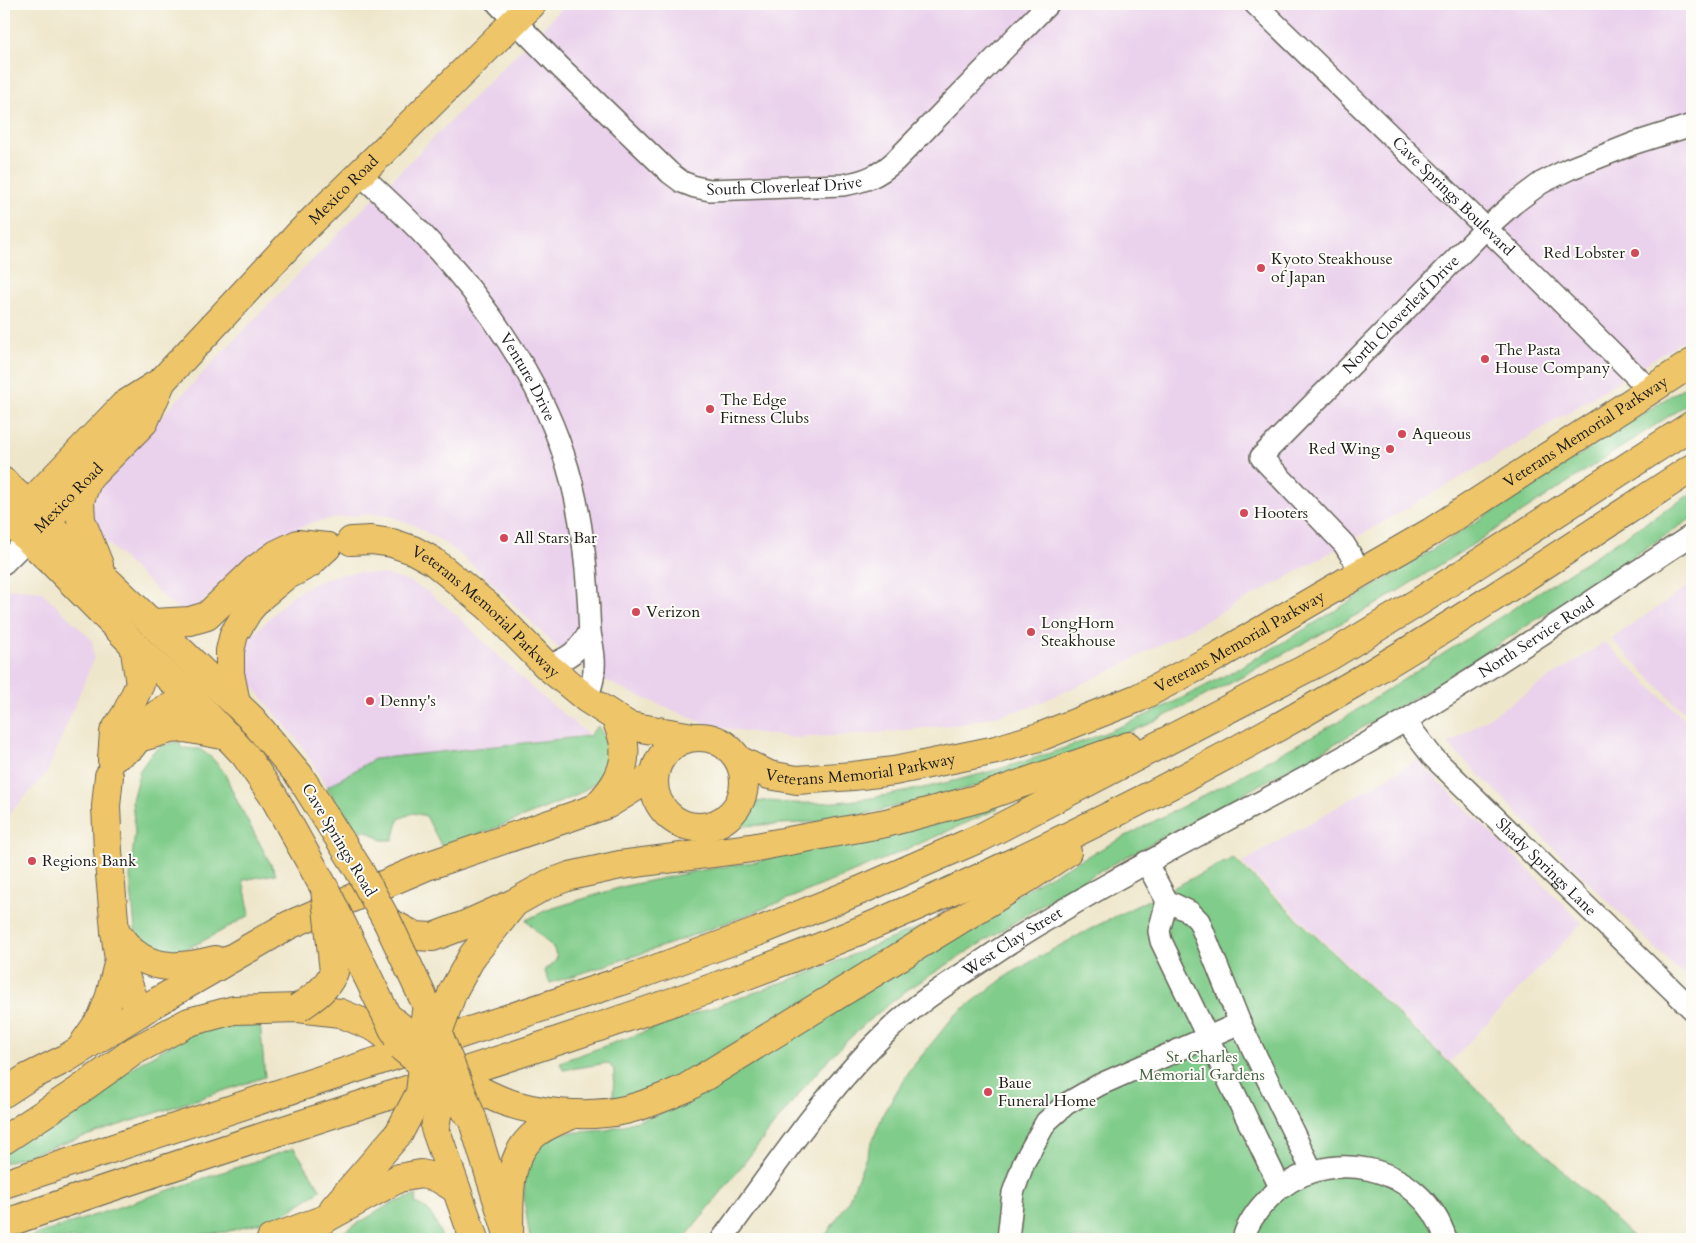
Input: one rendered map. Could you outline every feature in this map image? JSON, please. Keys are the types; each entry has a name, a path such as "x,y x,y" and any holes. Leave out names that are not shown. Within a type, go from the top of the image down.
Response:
{"main road":[{"name":"Mexico Road","path":"20,523 124,405 162,381 300,233 360,174 515,10"},
{"name":"Veterans Memorial Parkway","path":"739,760 769,775 797,780 894,771 996,750 1042,736 1138,698 1176,679 1431,532 1692,363"},
{"name":"Mexico Road","path":"20,523 88,479 144,422 162,381"},
{"path":"4,1184 628,979 757,932 861,890 980,838 1338,650 1422,600 1692,425"},
{"path":"4,1224 629,1017 769,967 875,924 1003,867 1136,804 1352,685 1423,642 1692,468"},
{"path":"88,479 80,500 80,520 103,576"},
{"path":"4,482 20,523"},
{"name":"Cave Springs Road","path":"20,523 103,576 236,703 281,752 299,775 359,870 388,921 427,1006 430,1063"},
{"name":"Cave Springs Road","path":"20,523 134,645 195,702 245,755 274,797 325,889 388,1017 430,1063"},
{"name":"Veterans Memorial Parkway","path":"153,623 190,620 207,616 256,569 277,554 298,544 339,544 371,540 392,543 434,560 489,607 547,666 586,699 622,722 651,757 655,772"},
{"path":"236,703 230,672 230,651 234,634 248,611 260,597 284,577 339,544"},
{"path":"134,645 140,684 126,714 114,732 106,806 115,931 119,960 139,1013"},
{"path":"110,768 131,747 156,716 176,705 195,702"},
{"name":"Veterans Memorial Parkway","path":"622,722 693,736"},
{"path":"601,807 614,788 623,769 622,722"},
{"path":"138,738 170,728 185,728 228,736"},
{"path":"693,736 708,737 722,742 734,752 739,760 744,780 743,795 736,808 726,819 712,826 697,828 682,824 669,817 659,805 654,791 655,772 658,762 667,750 679,741 693,736"},
{"path":"388,921 415,936 433,937 514,903 548,884 578,874 620,865 751,848 886,823 980,798 1123,747 1168,740"},
{"path":"4,1093 79,1051 139,1013 290,925 408,873 458,854 601,807 655,772"},
{"path":"736,808 758,795 797,780"},
{"path":"4,1140 134,1051 189,1022 234,1010 298,1008 340,1013 376,1028 430,1063 502,1101 547,1112 576,1113 623,1110 657,1101 686,1088 1031,876 1136,804"},
{"path":"601,807 635,805 665,812"},
{"path":"298,1008 320,994 334,972 325,889"},
{"path":"325,1219 399,1133 430,1063 452,991 473,955 514,903"},
{"path":"115,931 132,952 151,964 189,967 236,956"},
{"path":"79,1051 102,1017 110,996 119,960"},
{"path":"430,1063 472,1118 509,1239"},
{"path":"430,1063 435,1128 474,1239"},
{"path":"509,1239 510,1177 516,1160 525,1144 538,1132 552,1123 576,1113"},
{"path":"271,1239 325,1219 399,1178 421,1174 438,1178 456,1189"}],"street":[{"name":"South Cloverleaf Drive","path":"515,10 561,68 670,173 682,182 695,187 710,190 729,190 843,185 866,180 883,172 1048,4"},
{"name":"Cave Springs Boulevard","path":"1254,4 1650,390"},
{"name":"North Cloverleaf Drive","path":"1362,573 1344,544 1261,457 1485,229 1513,204 1542,183 1569,169 1635,143 1692,125"},
{"name":"Venture Drive","path":"360,174 431,242 460,276 522,364 546,411 564,455 577,503 585,550 590,631 595,655 594,678 586,699"},
{"name":"Mexico Road","path":"4,563 20,523"},
{"name":"North Service Road","path":"1380,737 1406,722 1692,535"},
{"path":"547,666 564,660 582,646 590,631"},
{"name":"Shady Springs Lane","path":"1406,722 1432,756 1692,1009"},
{"name":"West Clay Street","path":"722,1239 830,1094 855,1064 890,1029 918,1006 951,982 1049,918 1146,862 1380,737"},
{"path":"1146,862 1167,901 1190,912 1199,921 1240,1022 1312,1171"},
{"path":"1167,901 1159,931 1161,941 1280,1187"},
{"path":"1008,1239 1013,1192 1024,1162 1046,1122 1066,1104 1099,1085 1240,1022"},
{"path":"1243,1239 1259,1208 1280,1187 1312,1171 1342,1166 1373,1170 1401,1182 1425,1201 1442,1227 1446,1239"}],"shaded area":[{"path":"566,4 1692,4 1692,335 1505,452 1279,582 1104,674 1028,708 962,724 869,734 793,738 710,726 618,687 583,667 557,647 483,574 449,546 414,525 390,516 369,514 310,523 282,536 261,549 196,608 180,610 169,602 98,534 92,518 94,490 102,479 260,313"},
{"path":"357,572 387,575 410,582 427,591 454,613 534,690 589,735 374,759 327,787 302,746 252,685 246,674 245,650 252,636 290,597 332,576"},
{"path":"1692,584 1692,720 1611,639"},
{"path":"9,588 41,591 92,640 94,658 47,773 4,819 4,593"},
{"path":"1605,642 1692,727 1692,984 1448,744"},
{"path":"1417,760 1582,923 1450,1062 1242,863"}],"green space":[{"path":"1692,382 1692,401 1472,545 1377,604 1147,725 1050,763 984,784 838,821 741,826 718,823 756,802 809,803 851,801 900,793 957,780 1042,756 1135,720 1210,683 1319,621"},
{"path":"1692,493 1692,518 1436,685 1317,754 1067,889 907,990 868,1021 835,1052 805,1086 684,1239 530,1239 524,1198 525,1166 538,1144 552,1134 607,1130 662,1113 700,1095 1040,881 1229,782 1341,720"},
{"path":"598,726 608,743 610,763 602,779 573,797 443,849 426,816 413,813 399,819 393,840 382,840 369,832 353,829 327,787 374,759 589,736"},
{"path":"179,741 181,748 200,749 212,758 224,772 237,801 276,874 243,880 250,915 194,945 159,958 139,942 135,929 130,877 135,832 132,800 140,770 153,752 161,746"},
{"path":"997,805 997,809 942,834 776,904 664,946 550,983 544,970 553,964 557,958 554,949 526,920 547,910 625,886 702,870 754,862"},
{"name":"St. Charles Memorial Gardens","path":"1233,858 1635,1239 823,1239 848,1202 884,1112 910,1070 954,1016 1008,975 1046,953"},
{"path":"921,926 925,934 697,1068 649,1091 613,1100 614,1070 608,1063 563,1070 560,1062 809,973"},
{"path":"243,1021 260,1022 265,1077 4,1163 4,1149 140,1063 191,1033"},
{"path":"294,1148 321,1190 280,1217 226,1232 155,1239 24,1239"},
{"path":"417,1195 415,1203 430,1213 443,1239 332,1239 390,1204"}],"place":[{"name":"Red Lobster","path":"1635,253"},
{"name":"Kyoto Steakhouse of Japan","path":"1261,268"},
{"name":"The Pasta House Company","path":"1485,359"},
{"name":"The Edge Fitness Clubs","path":"710,409"},
{"name":"Aqueous","path":"1402,434"},
{"name":"Red Wing","path":"1390,449"},
{"name":"Hooters","path":"1244,513"},
{"name":"All Stars Bar","path":"504,538"},
{"name":"Verizon","path":"636,612"},
{"name":"LongHorn Steakhouse","path":"1031,632"},
{"name":"Denny's","path":"370,701"},
{"name":"Regions Bank","path":"32,861"},
{"name":"Baue Funeral Home","path":"988,1092"}]}
